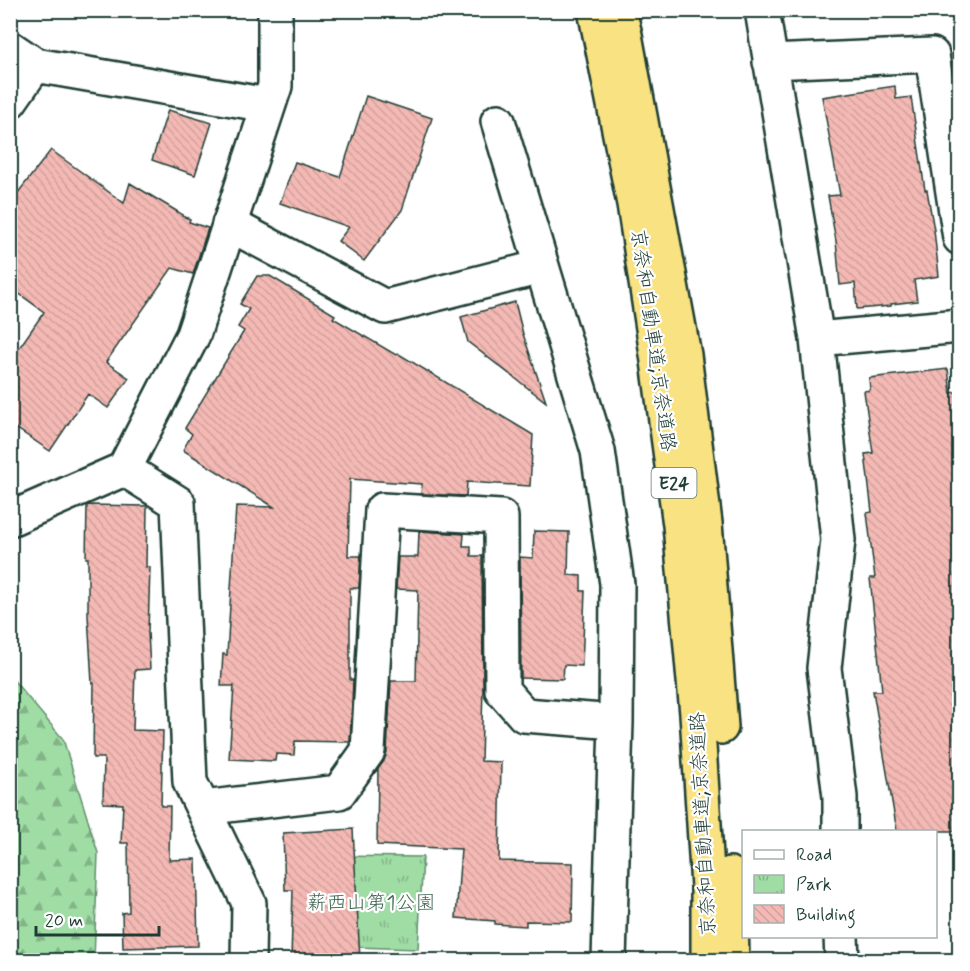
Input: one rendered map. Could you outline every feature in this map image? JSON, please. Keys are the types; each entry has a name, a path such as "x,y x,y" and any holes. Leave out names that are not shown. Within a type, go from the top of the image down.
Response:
{"highway":[{"name":"京奈和自動車道;京奈道路","path":"595,10 634,204 680,525 700,760 708,887 708,960"},
{"name":"京奈和自動車道;京奈道路","path":"619,10 684,355 705,524 731,885 732,960"}],"street":[{"path":"10,519 124,469 193,334 274,86 275,10"},
{"path":"762,10 817,339 838,540 824,668 840,797 840,830"},
{"path":"770,62 932,55 960,238"},
{"path":"10,101 23,57 268,105"},
{"path":"498,121 598,451 616,584 616,722 609,960"},
{"path":"229,224 385,307 541,267"},
{"path":"817,339 960,326"},
{"path":"124,469 178,503 190,782 249,903 248,960"},
{"path":"203,808 339,792 368,752 382,510 501,517 502,690 524,715 616,722"},
{"path":"841,938 842,960"}],"green space":[{"path":"10,676 63,739 98,853 94,960 11,960"},
{"name":"薪西山第1公園","path":"326,856 423,857 418,949 323,946"}],"building":[{"path":"895,86 896,99 911,97 925,190 927,190 934,230 939,276 914,280 917,301 857,309 855,283 840,285 836,241 828,196 840,195 822,97"},
{"path":"366,96 432,118 402,210 364,261 338,241 349,227 280,203 295,162 340,177"},
{"path":"168,110 212,123 195,175 152,160"},
{"path":"51,150 124,203 130,183 190,219 189,222 208,228 193,274 172,268 106,362 129,378 108,408 88,394 50,451 10,424 10,361 44,312 10,287 10,203"},
{"path":"257,276 270,276 335,315 333,318 396,355 399,354 533,435 530,486 467,482 466,496 421,494 422,484 350,479 348,556 361,556 359,588 350,588 350,680 353,680 350,742 295,741 294,755 276,754 275,761 229,759 234,686 221,686 223,654 227,655 236,506 274,507 183,450 192,434 185,428 244,331 238,327 249,309 240,304"},
{"path":"515,302 523,334 546,402 468,342 461,317"},
{"path":"948,369 951,393 960,391 960,793 956,793 957,831 897,830 873,691 882,691 870,578 875,578 867,513 872,512 865,454 873,453 864,391 870,390 869,378"},
{"path":"88,505 147,506 146,567 150,567 148,632 150,669 135,670 133,730 163,731 161,806 170,806 169,860 196,859 198,946 123,948 122,913 129,912 128,843 121,843 123,804 103,803 104,758 93,758 94,683 92,683 88,615 88,558 86,558"},
{"path":"419,531 464,534 463,546 471,546 471,556 482,556 481,761 501,762 499,861 573,863 572,922 526,921 526,926 456,918 461,849 377,845 378,769 387,752 391,681 416,681 418,590 396,589 398,557 418,557"},
{"path":"534,531 569,532 568,575 581,576 581,591 585,591 582,666 564,665 563,679 521,678 520,557 533,558"},
{"path":"353,829 360,960 291,960 293,890 285,890 283,833"}]}
